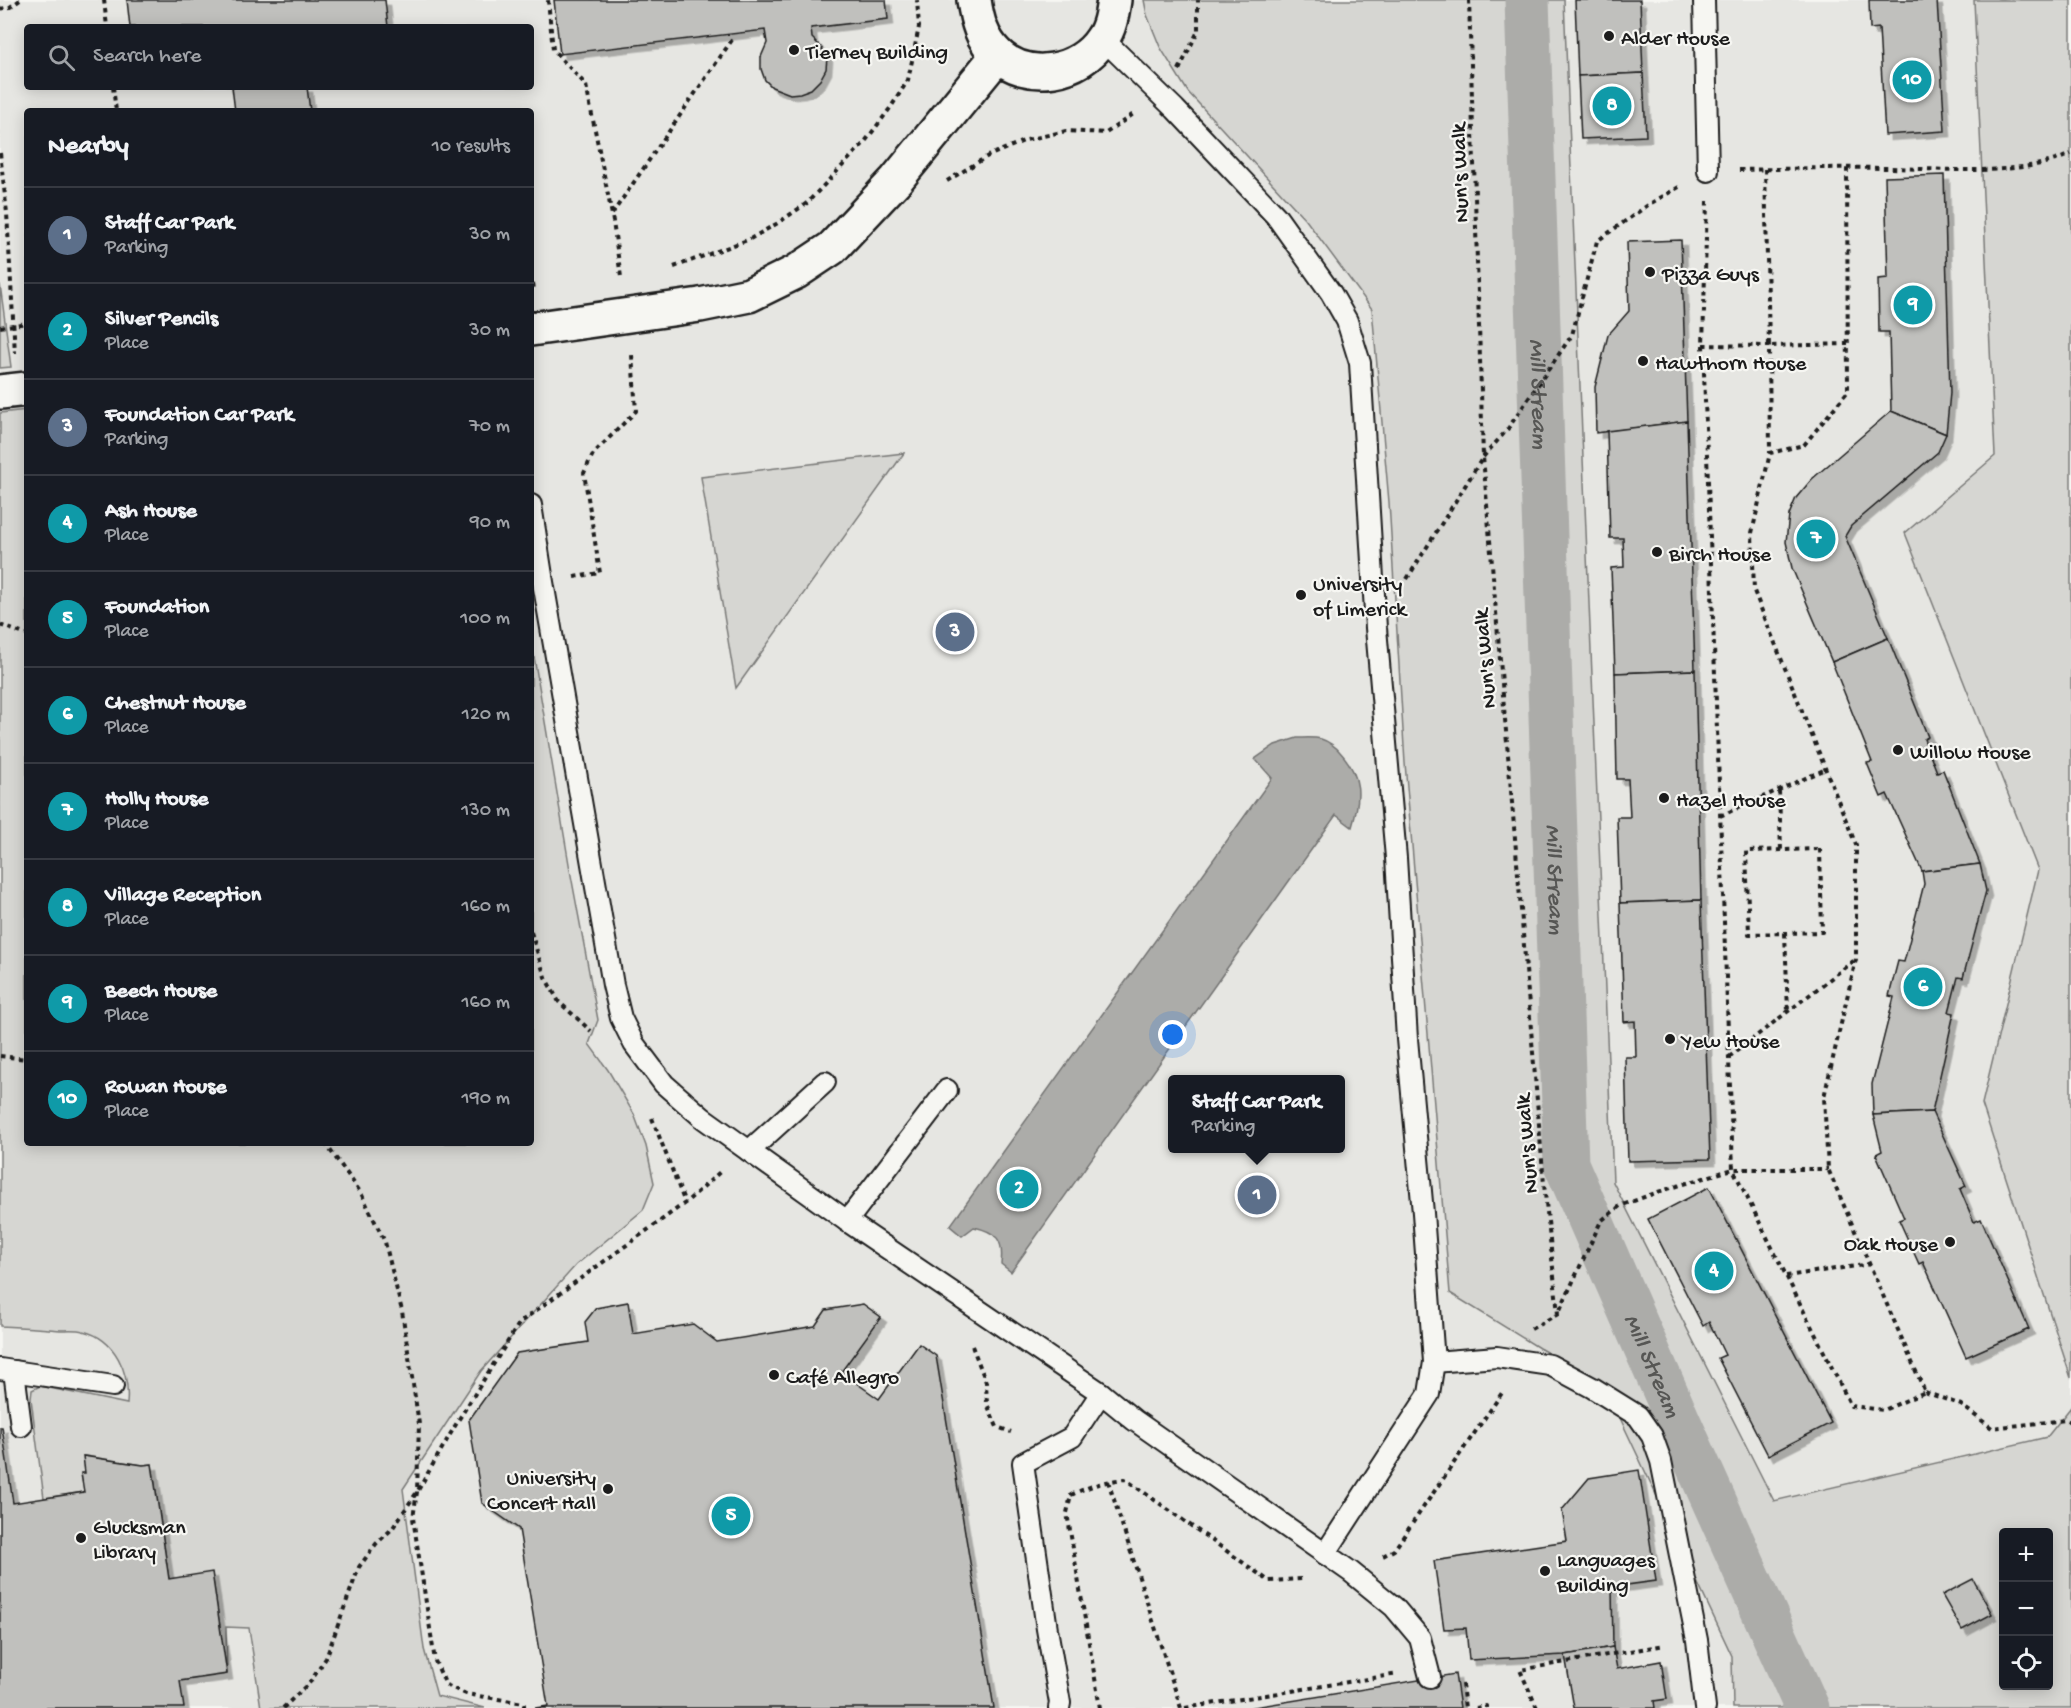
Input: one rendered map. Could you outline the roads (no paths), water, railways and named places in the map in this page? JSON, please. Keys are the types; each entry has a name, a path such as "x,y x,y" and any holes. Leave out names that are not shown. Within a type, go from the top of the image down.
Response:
{"street":[{"path":"975,0 976,19 985,38 998,55 1018,67 1042,71 1066,68 1087,57 1103,39 1111,20 1114,0"},
{"path":"534,329 700,305 749,295 796,272 832,248 896,180 998,55"},
{"path":"0,392 24,389"}],"lane":[{"path":"1704,0 1708,171"},
{"path":"1103,39 1158,91 1276,216 1331,292 1347,321 1360,363 1376,628 1396,858 1407,1039 1434,1362 1429,1394 1324,1554"},
{"path":"534,524 613,985 621,1018 634,1044 664,1084 703,1118 847,1221 1101,1393 1134,1420 1360,1579 1394,1607 1420,1638 1430,1677"},
{"path":"749,1151 825,1082"},
{"path":"847,1221 947,1090"},
{"path":"1434,1362 1497,1357 1550,1365 1638,1416 1652,1436 1661,1461 1697,1640 1705,1708"},
{"path":"21,1426 7,1370 113,1386"},
{"path":"1059,1708 1023,1462 1072,1437 1101,1393"}],"waterway":[{"name":"Mill Stream","path":"1527,0 1566,1164 1807,1708"}],"place":[{"name":"Alder House","path":"1609,36"},
{"name":"Tierney Building","path":"794,50"},
{"name":"Rowan House","path":"1912,80"},
{"name":"Village Reception","path":"1612,106"},
{"name":"Pizza Guys","path":"1650,272"},
{"name":"Beech House","path":"1913,305"},
{"name":"Hawthorn House","path":"1643,361"},
{"name":"Holly House","path":"1816,539"},
{"name":"Birch House","path":"1657,552"},
{"name":"University of Limerick","path":"1301,595"},
{"name":"Foundation Car Park","path":"955,632"},
{"name":"Willow House","path":"1898,750"},
{"name":"Hazel House","path":"1664,798"},
{"name":"Chestnut House","path":"1923,987"},
{"name":"Yew House","path":"1670,1039"},
{"name":"Silver Pencils","path":"1019,1189"},
{"name":"Staff Car Park","path":"1257,1195"},
{"name":"Oak House","path":"1950,1242"},
{"name":"Ash House","path":"1714,1271"},
{"name":"Café Allegro","path":"774,1375"},
{"name":"University Concert Hall","path":"608,1489"},
{"name":"Foundation","path":"731,1516"},
{"name":"Glucksman Library","path":"81,1538"},
{"name":"Languages Building","path":"1545,1571"}]}
